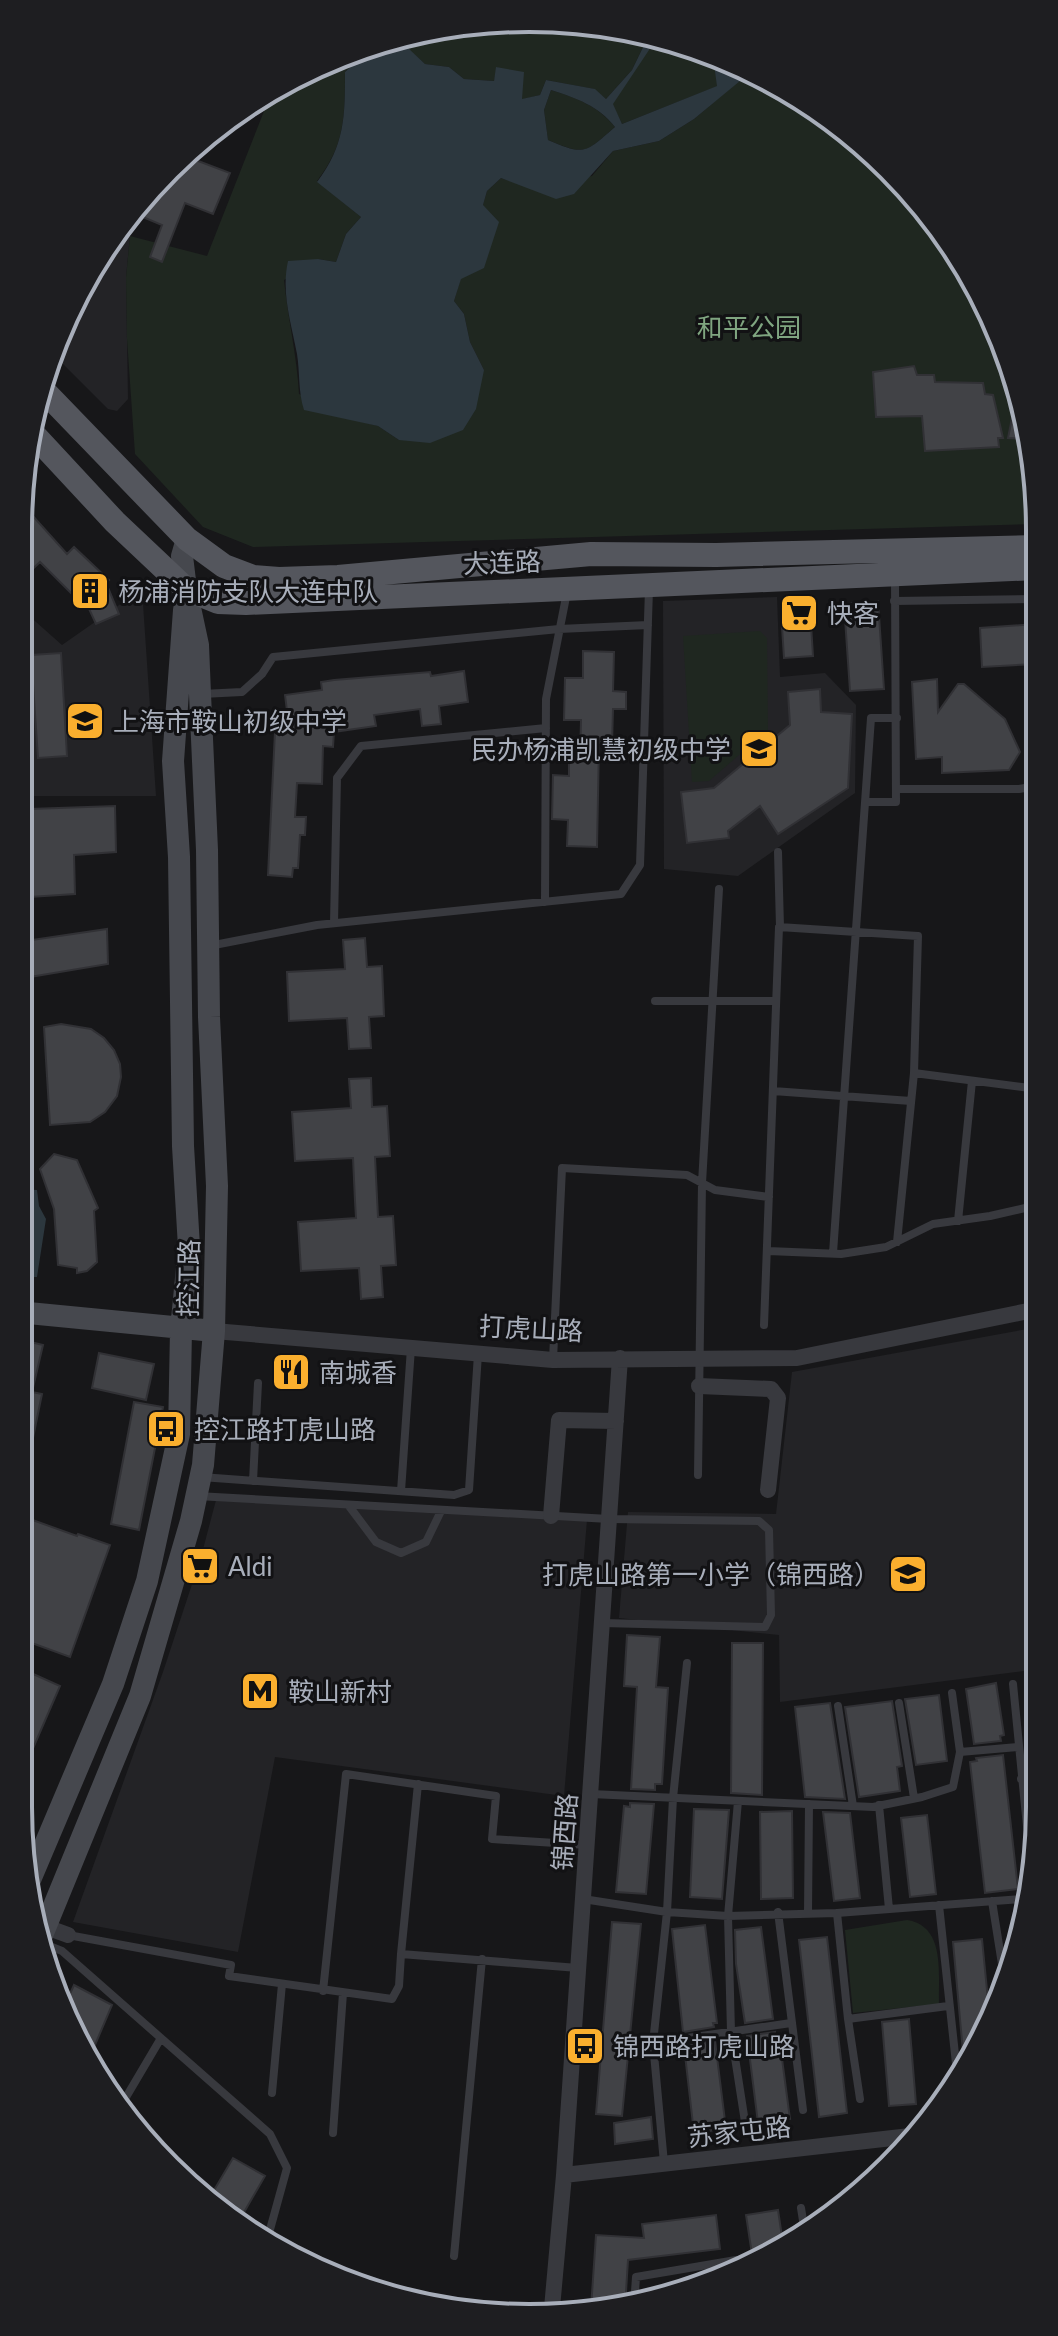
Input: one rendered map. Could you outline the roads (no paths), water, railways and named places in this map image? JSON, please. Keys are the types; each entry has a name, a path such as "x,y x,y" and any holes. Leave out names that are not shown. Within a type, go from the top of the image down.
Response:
{"main road":[{"name":"大连路","path":"50,397 187,539 224,566 253,577 338,577 591,554 716,555 1026,547"},
{"name":"大连路","path":"40,442 115,522 186,589 218,602 1026,568"},
{"name":"控江路","path":"47,1925 140,1696 198,1486 214,1331 217,1186 198,645 182,556 187,539"},
{"name":"控江路","path":"36,1867 113,1684 147,1581 179,1434 181,1330 189,1247 183,1146 179,857 173,761 186,589"},
{"name":"打虎山路","path":"32,1314 214,1331"}],"street":[{"name":"打虎山路","path":"214,1331 553,1360 797,1358 1026,1311"},
{"name":"锦西路","path":"552,2303 620,1358"},
{"path":"699,1386 771,1389 778,1398 768,1490"},
{"path":"551,1516 559,1420 616,1421"},
{"path":"49,1936 68,1935"},
{"name":"苏家屯路","path":"564,2175 901,2137"}],"lane":[{"path":"865,802 896,802 898,789 895,574"},
{"path":"208,946 334,923 621,894 640,865 649,584"},
{"path":"545,902 546,699 568,588"},
{"path":"894,601 1026,599"},
{"path":"200,694 242,692 262,674 273,657 559,629 648,625"},
{"path":"833,1253 871,718 897,718"},
{"path":"334,923 337,778 361,746 546,728"},
{"path":"898,789 1026,788"},
{"path":"764,1325 780,927 778,852"},
{"path":"698,1475 702,1183 719,889"},
{"path":"780,927 918,936 914,1073 897,1242"},
{"path":"655,1001 776,1001"},
{"path":"914,1073 1026,1088"},
{"path":"958,1221 972,1081"},
{"path":"773,1091 911,1101"},
{"path":"553,1360 562,1168 687,1175 715,1190 769,1197"},
{"path":"768,1251 833,1253 886,1247 933,1224 1026,1207"},
{"path":"401,1491 411,1348"},
{"path":"198,1486 253,1481 454,1495 469,1490 478,1354"},
{"path":"253,1481 258,1383"},
{"path":"198,1486 349,1506 609,1519 759,1521 769,1530 771,1615 765,1627 602,1623"},
{"path":"349,1506 376,1542 401,1553 426,1542 441,1511"},
{"path":"664,2163 653,2043 687,1663"},
{"path":"1013,1684 1026,1819"},
{"path":"591,1794 853,1806 914,1798 953,1787 960,1752 952,1693"},
{"path":"899,1703 914,1798"},
{"path":"838,1706 853,1806"},
{"path":"960,1752 1018,1747"},
{"path":"323,1991 346,1774 496,1796 492,1839 587,1845"},
{"path":"1021,1779 1026,1778"},
{"path":"68,1935 231,1965 229,1976 392,1999 399,1986 418,1784"},
{"path":"738,1801 728,1916 731,2032 745,2122"},
{"path":"808,1913 809,1804"},
{"path":"879,1805 889,1909"},
{"path":"583,1899 667,1912 728,1916 778,1912 837,1913 1017,1899"},
{"path":"992,1901 1002,1962"},
{"path":"939,1905 955,2062"},
{"path":"778,1912 803,2110"},
{"path":"837,1913 860,2099"},
{"path":"51,1943 270,2134 287,2168 270,2231"},
{"path":"401,1954 578,1968"},
{"path":"454,2256 482,1959"},
{"path":"272,2093 282,1984"},
{"path":"333,2133 343,1993"},
{"path":"848,2019 948,2006"},
{"path":"653,2043 791,2023"},
{"path":"126,2097 161,2038"},
{"path":"801,2208 803,2221"},
{"path":"635,2292 636,2277 731,2261"}],"place":[{"name":"杨浦消防支队大连中队","path":"90,591"},
{"name":"快客","path":"799,613"},
{"name":"上海市鞍山初级中学","path":"85,721"},
{"name":"民办杨浦凯慧初级中学","path":"759,749"},
{"name":"南城香","path":"291,1372"},
{"name":"控江路打虎山路","path":"166,1429"},
{"name":"Aldi","path":"200,1566"},
{"name":"打虎山路第一小学（锦西路）","path":"908,1574"},
{"name":"鞍山新村","path":"260,1691"},
{"name":"锦西路打虎山路","path":"585,2046"}],"park label":[{"name":"和平公园","path":"749,327"}]}
